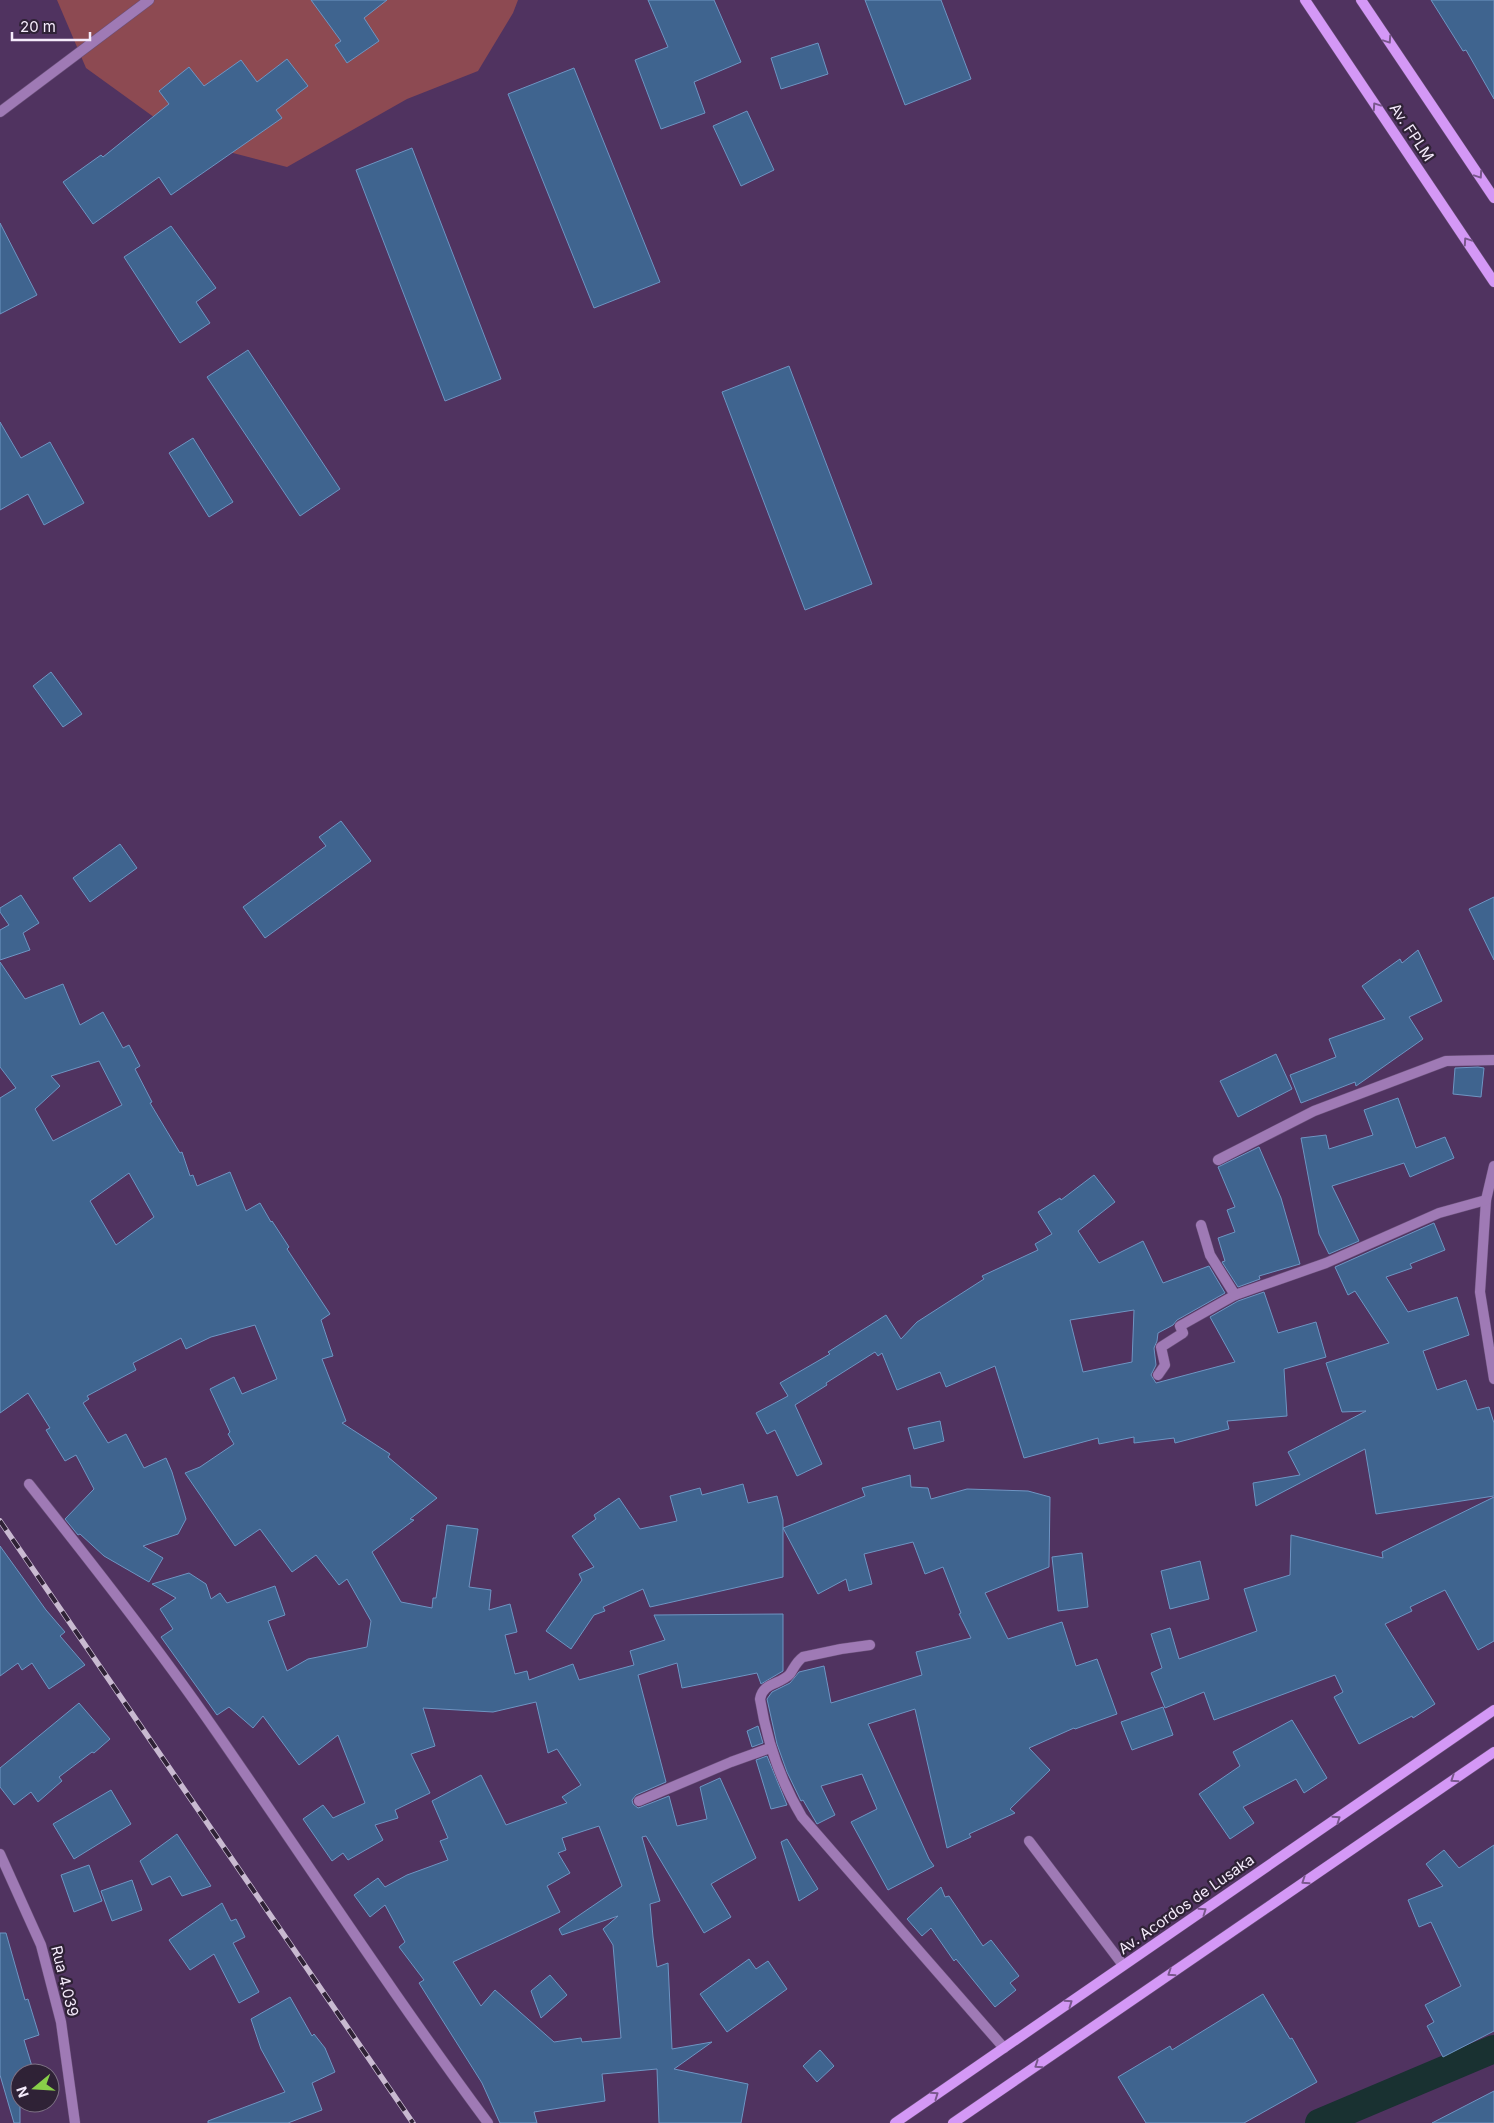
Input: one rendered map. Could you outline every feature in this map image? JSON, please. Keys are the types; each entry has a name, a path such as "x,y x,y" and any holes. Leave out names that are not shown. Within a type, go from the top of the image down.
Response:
{"main road":[{"name":"Av. FPLM","path":"1305,0 1494,282"},
{"path":"1361,0 1494,198"},
{"name":"Av. Acordos de Lusaka","path":"895,2123 1494,1710"},
{"path":"953,2123 1494,1752"}],"street":[{"path":"0,112 149,0"},
{"path":"1218,1160 1314,1111 1446,1061 1494,1060"},
{"path":"1494,1166 1486,1200 1480,1292 1494,1379"},
{"path":"1158,1375 1165,1364 1161,1347 1183,1333 1180,1326 1235,1295 1326,1263 1439,1212 1486,1200"},
{"path":"1201,1226 1210,1256 1235,1295"},
{"path":"29,1484 159,1651 330,1896 392,1991 488,2123"},
{"path":"870,1645 841,1648 803,1657 798,1660 789,1674 765,1687 761,1692 760,1700 770,1748 802,1817 1004,2048"},
{"path":"639,1801 731,1762 770,1748"},
{"path":"1029,1841 1124,1966"},
{"name":"Rua 4.039","path":"0,1854 41,1945 61,2022 75,2123"}],"shaded area":[{"path":"57,0 518,0 513,13 478,71 407,99 287,167 187,141 86,68"}],"building":[{"path":"311,0 387,0 364,18 379,41 347,63 335,45 341,41"},
{"path":"648,0 714,0 741,62 694,82 705,113 661,129 635,60 668,47"},
{"path":"865,0 941,0 971,79 905,105"},
{"path":"1431,0 1494,0 1494,99 1466,50 1463,51"},
{"path":"818,43 828,74 781,89 771,58"},
{"path":"287,59 308,86 276,110 282,118 171,195 159,177 93,224 63,182 101,155 103,157 169,104 159,91 189,67 204,86 241,60 257,82"},
{"path":"574,68 660,282 594,308 508,94"},
{"path":"747,111 774,170 741,186 713,126"},
{"path":"412,148 501,379 445,401 356,170"},
{"path":"0,223 37,295 0,314"},
{"path":"171,226 216,288 196,302 210,323 180,343 124,257"},
{"path":"248,350 340,489 300,516 207,377"},
{"path":"789,366 872,584 805,610 722,392"},
{"path":"0,422 21,458 50,442 84,503 44,525 28,494 0,510"},
{"path":"193,438 233,502 209,517 169,453"},
{"path":"51,672 82,714 63,727 33,686"},
{"path":"341,821 371,861 265,938 243,907 326,846 319,837"},
{"path":"120,844 137,868 90,902 73,878"},
{"path":"21,895 39,923 23,933 30,950 0,960 0,930 9,925 0,912 0,908"},
{"path":"1494,897 1494,960 1469,909"},
{"path":"1418,950 1442,1001 1409,1017 1423,1039 1356,1086 1355,1082 1301,1103 1290,1075 1336,1057 1329,1039 1385,1019 1362,986 1400,959 1402,963"},
{"path":"0,962 25,999 63,984 80,1025 103,1012 123,1048 129,1045 140,1066 135,1069 152,1102 150,1103 180,1153 182,1152 190,1176 193,1175 197,1186 230,1172 246,1211 260,1203 289,1247 287,1249 330,1314 321,1320 333,1356 322,1359 346,1421 342,1423 390,1454 388,1457 437,1498 410,1519 414,1520 372,1552 401,1602 432,1608 433,1598 436,1598 447,1525 478,1529 469,1587 491,1590 489,1610 510,1604 517,1632 505,1635 515,1674 527,1671 529,1680 573,1664 579,1680 634,1665 630,1651 665,1640 654,1615 783,1614 783,1671 761,1684 757,1673 682,1688 677,1663 638,1675 666,1782 636,1795 632,1800 633,1804 638,1808 669,1796 677,1826 707,1819 700,1787 720,1778 756,1858 711,1884 731,1917 704,1933 646,1836 642,1837 660,1901 650,1904 657,1967 668,1963 672,2049 712,2042 674,2069 748,2084 741,2123 659,2123 657,2069 602,2074 605,2101 534,2112 537,2123 500,2123 482,2083 419,1983 424,1980 399,1947 405,1942 385,1905 370,1917 354,1895 378,1878 385,1887 407,1875 448,1860 440,1841 448,1838 432,1801 481,1775 506,1825 567,1803 562,1797 581,1785 557,1749 548,1753 536,1702 493,1712 423,1708 435,1746 411,1754 430,1793 395,1810 398,1818 375,1825 383,1840 348,1860 343,1853 332,1861 303,1819 323,1805 333,1818 365,1803 338,1735 299,1765 263,1716 253,1728 229,1707 217,1715 161,1637 173,1629 160,1609 176,1598 152,1584 189,1573 206,1584 211,1599 220,1593 227,1603 275,1586 285,1615 268,1621 287,1671 308,1659 367,1647 371,1621 347,1579 339,1585 316,1555 292,1572 260,1529 235,1546 185,1473 200,1467 234,1444 210,1389 234,1377 242,1394 277,1379 255,1325 211,1337 186,1349 181,1338 133,1363 136,1370 87,1396 89,1399 83,1403 108,1443 126,1434 144,1468 166,1458 172,1472 186,1519 178,1534 143,1546 163,1558 149,1582 104,1556 80,1534 78,1535 65,1519 94,1489 76,1455 65,1461 46,1430 50,1428 28,1393 0,1413 0,1098 16,1088 0,1067","holes":["99,1061 122,1105 53,1141 35,1109 60,1086 51,1076","129,1173 154,1217 116,1245 90,1201","599,1826 622,1886 559,1929 562,1935 618,1916 603,1929 613,1945 621,2038 582,2042 581,2038 554,2042 495,1990 481,2006 453,1962 560,1912 547,1886 570,1873 558,1853 566,1850 562,1838"]},
{"path":"1276,1054 1292,1089 1238,1117 1220,1081"},
{"path":"1455,1068 1484,1068 1481,1097 1453,1094"},
{"path":"1398,1098 1416,1148 1445,1137 1454,1158 1410,1177 1404,1163 1332,1186 1359,1241 1329,1254 1319,1234 1301,1138 1326,1135 1329,1149 1373,1135 1364,1110"},
{"path":"1259,1147 1281,1198 1300,1264 1259,1276 1260,1279 1238,1287 1222,1262 1225,1261 1218,1238 1235,1232 1227,1210 1235,1207 1218,1167"},
{"path":"1094,1175 1115,1202 1078,1231 1099,1263 1143,1241 1163,1283 1209,1266 1225,1293 1158,1333 1154,1348 1156,1365 1151,1375 1156,1383 1235,1362 1210,1317 1238,1301 1264,1292 1278,1333 1316,1322 1326,1357 1284,1369 1287,1416 1227,1421 1229,1429 1175,1443 1174,1438 1134,1443 1134,1437 1099,1444 1098,1438 1024,1458 995,1366 946,1387 940,1372 897,1390 882,1353 878,1356 875,1352 795,1405 822,1464 797,1476 775,1430 767,1434 756,1413 788,1396 780,1383 830,1354 828,1352 886,1315 901,1339 917,1322 984,1279 982,1276 1038,1250 1035,1244 1052,1234 1038,1212 1060,1198 1061,1200","holes":["1134,1310 1132,1362 1083,1372 1070,1320"]},
{"path":"1434,1223 1445,1250 1410,1264 1412,1268 1386,1277 1408,1312 1457,1297 1469,1335 1423,1351 1437,1390 1466,1380 1477,1410 1489,1407 1494,1423 1494,1496 1376,1514 1365,1449 1256,1506 1253,1483 1300,1475 1288,1452 1366,1411 1342,1412 1326,1363 1389,1343 1355,1291 1348,1295 1335,1267"},
{"path":"940,1421 944,1441 914,1449 908,1428"},
{"path":"910,1475 911,1487 928,1488 931,1499 967,1489 1028,1491 1050,1497 1049,1567 985,1593 1008,1639 1062,1622 1076,1666 1097,1659 1117,1714 1074,1728 1029,1748 1050,1770 1010,1809 1015,1813 969,1834 971,1837 947,1848 915,1709 868,1724 929,1859 934,1866 888,1890 851,1822 877,1809 862,1774 821,1786 835,1815 817,1824 803,1800 801,1801 787,1772 777,1744 767,1699 772,1692 790,1683 799,1672 824,1666 831,1703 922,1675 916,1652 971,1638 959,1614 961,1613 943,1567 925,1574 913,1542 864,1554 872,1584 849,1591 846,1579 818,1594 783,1528 865,1496 862,1488"},
{"path":"743,1484 748,1503 777,1496 783,1520 783,1577 650,1607 643,1589 603,1607 605,1611 594,1615 571,1649 546,1631 582,1580 579,1574 594,1567 572,1536 596,1519 594,1515 619,1498 640,1529 677,1521 670,1496 700,1488 702,1495"},
{"path":"1494,1497 1494,1641 1478,1650 1445,1590 1410,1607 1412,1611 1385,1624 1435,1704 1413,1718 1412,1716 1359,1744 1334,1697 1343,1692 1335,1675 1214,1720 1204,1692 1165,1708 1151,1673 1162,1668 1151,1634 1170,1628 1179,1659 1257,1631 1244,1589 1290,1575 1291,1535 1383,1558 1382,1552"},
{"path":"0,1546 46,1610 65,1632 60,1636 85,1665 49,1689 32,1663 22,1670 18,1663 0,1676"},
{"path":"1082,1553 1088,1607 1058,1611 1052,1557"},
{"path":"1200,1561 1209,1599 1170,1609 1161,1571"},
{"path":"79,1703 110,1739 94,1753 92,1752 59,1777 62,1781 38,1802 31,1792 14,1805 0,1787 0,1768"},
{"path":"1163,1707 1173,1735 1132,1750 1121,1722"},
{"path":"1292,1720 1327,1778 1304,1793 1296,1779 1243,1807 1254,1823 1230,1839 1199,1794 1240,1766 1233,1752"},
{"path":"758,1726 763,1743 752,1747 747,1731"},
{"path":"767,1756 787,1805 771,1809 756,1760"},
{"path":"111,1790 131,1824 74,1859 53,1824"},
{"path":"177,1834 211,1886 182,1896 170,1876 152,1885 140,1861"},
{"path":"787,1839 818,1889 799,1901 781,1842"},
{"path":"1494,1845 1494,2031 1443,2057 1427,2026 1434,2022 1425,2005 1461,1986 1431,1922 1419,1927 1408,1900 1443,1886 1426,1864 1444,1850 1459,1868"},
{"path":"89,1865 102,1901 74,1912 61,1875"},
{"path":"132,1880 142,1910 112,1921 101,1891"},
{"path":"941,1887 945,1897 949,1896 983,1946 991,1940 1019,1976 1010,1983 1016,1990 995,2007 956,1959 954,1961 931,1928 922,1936 907,1919"},
{"path":"222,1903 231,1921 236,1919 245,1937 233,1943 259,1992 239,2003 214,1954 190,1970 169,1940"},
{"path":"0,1933 6,1933 25,2000 28,1999 39,2035 24,2040 31,2063 10,2063 10,2109 0,2075"},
{"path":"749,1959 756,1969 768,1961 787,1989 727,2032 700,1994"},
{"path":"550,1975 567,1995 541,2018 531,1991"},
{"path":"1263,1994 1290,2039 1292,2038 1317,2082 1244,2123 1146,2123 1118,2077 1170,2046 1172,2050"},
{"path":"290,1997 312,2036 314,2034 325,2048 335,2072 312,2083 322,2110 288,2123 208,2123 208,2121 285,2092 261,2049 251,2019"},
{"path":"820,2050 834,2066 817,2082 803,2066"},
{"path":"1494,2091 1494,2123 1432,2123"},
{"path":"11,2113 20,2113 20,2123 14,2123"}],"waterway":[{"path":"1319,2123 1494,2049"}],"railway":[{"path":"0,1521 413,2123"}]}
